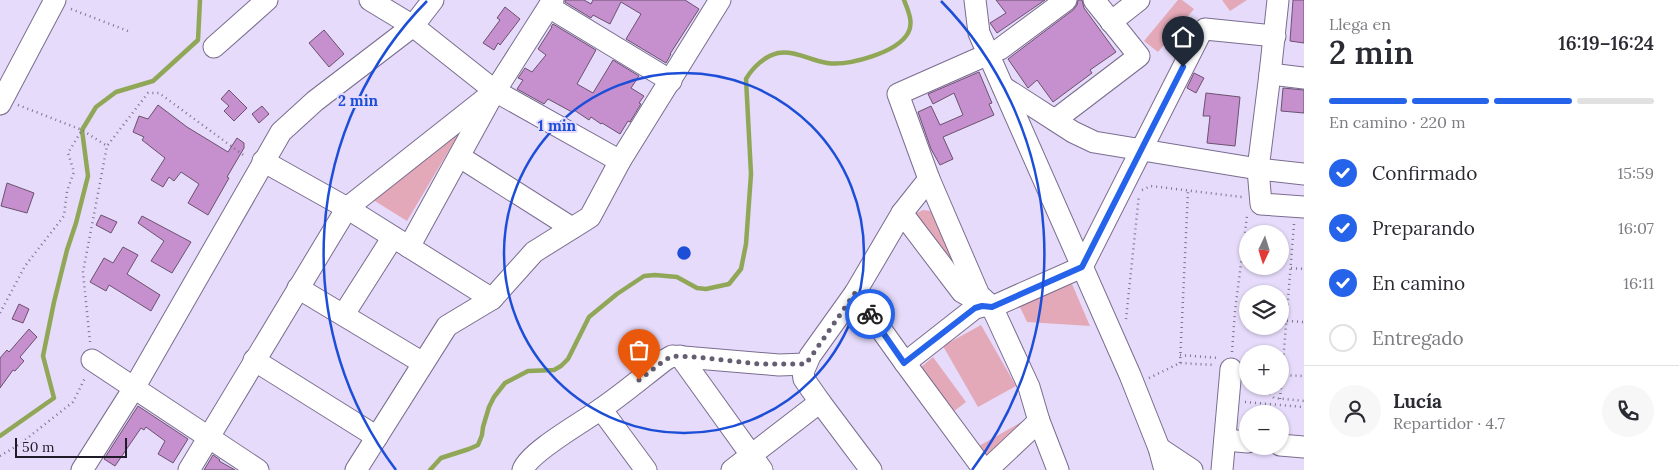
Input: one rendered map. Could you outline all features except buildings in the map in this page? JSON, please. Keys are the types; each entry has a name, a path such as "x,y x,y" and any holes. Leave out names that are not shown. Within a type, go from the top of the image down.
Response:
{"street":[{"path":"214,47 267,0"},
{"path":"370,0 412,26 495,91 620,162"},
{"path":"82,470 134,388 281,132 315,101 412,26 433,0"},
{"path":"975,0 980,33 1130,375 1159,448 1165,470"},
{"path":"1058,470 1039,421 1029,387 985,301 930,179 898,94 1007,45 1066,0"},
{"path":"1055,120 1139,56 1094,0"},
{"path":"1111,22 1139,0"},
{"path":"1278,0 1258,169 1261,204 1299,215"},
{"path":"1,100 53,1"},
{"path":"356,470 446,326 492,299 534,252 590,217 620,162 671,81 714,2"},
{"path":"344,314 401,242 460,158 495,91 551,3 671,81"},
{"path":"902,213 967,296 985,301 1082,267 1200,34 1205,29 1274,36"},
{"path":"1270,74 1304,78"},
{"path":"1003,87 1094,142 1258,169 1304,174"},
{"path":"189,470 254,360 348,208 495,91"},
{"path":"460,158 572,228"},
{"path":"261,164 348,208 492,299"},
{"path":"871,470 804,379 803,372 806,364 855,293 902,213 930,179"},
{"path":"298,288 423,363"},
{"path":"855,293 904,363 986,470 1039,421"},
{"path":"904,363 975,308 982,306 985,301"},
{"path":"526,468 535,454 601,409 672,356 779,365 806,364"},
{"path":"680,356 757,462"},
{"path":"92,360 258,470"},
{"path":"254,360 377,437"},
{"path":"1222,470 1225,440 1227,363"},
{"path":"732,470 757,462 820,402"},
{"path":"601,409 646,470"},
{"path":"1225,440 1239,441"},
{"path":"1289,446 1304,447"},
{"path":"1159,448 1192,470"}],"path":[{"path":"53,1 128,31"},
{"path":"0,456 20,444 73,402 84,381 92,360 83,272 107,146 148,93 159,93 261,164"},
{"path":"34,112 82,130 107,146"},
{"path":"0,313 25,266 64,216 67,190 74,172 68,153 82,130"},
{"path":"1125,323 1140,194 1143,189 1151,186 1249,198"},
{"path":"1180,362 1188,191"},
{"path":"1227,363 1248,210"},
{"path":"1289,294 1299,215"},
{"path":"1291,268 1304,269"},
{"path":"1289,321 1304,322"},
{"path":"1180,355 1227,363"},
{"path":"1148,379 1180,362 1227,363"},
{"path":"1289,375 1304,376"},
{"path":"1272,395 1274,398 1304,401"},
{"path":"1280,395 1280,399"},
{"path":"1236,401 1304,407"}],"shaded area":[{"path":"1178,0 1182,0 1194,9 1158,52 1144,41"},
{"path":"1222,0 1247,0 1230,11"},
{"path":"468,118 407,221 370,198"},
{"path":"923,210 931,211 934,215 968,288 915,214"},
{"path":"1072,284 1090,326 1027,322 1019,305"},
{"path":"981,325 1016,386 978,407 943,346"},
{"path":"933,357 966,402 953,412 920,368"},
{"path":"1025,420 987,460 977,447"}],"waterway":[{"path":"0,436 54,398 43,356 54,302 88,176 82,130 96,107 116,92 153,81 198,40 200,0"},
{"path":"430,470 441,458 478,445 489,407 505,383 528,371 554,370 561,366 568,359 589,317 617,294 644,276 677,277 697,288 706,289 729,284 741,269 746,244 751,174 746,79 760,63 778,53 797,54 821,62 836,63 871,57 894,47 910,29 910,16 904,0"}],"way so far":[{"path":"639,380 672,356 760,364 806,364 855,293 870,314"}],"route":[{"path":"870,314 904,363 975,308 982,306 992,307 1082,267 1183,67"}]}
